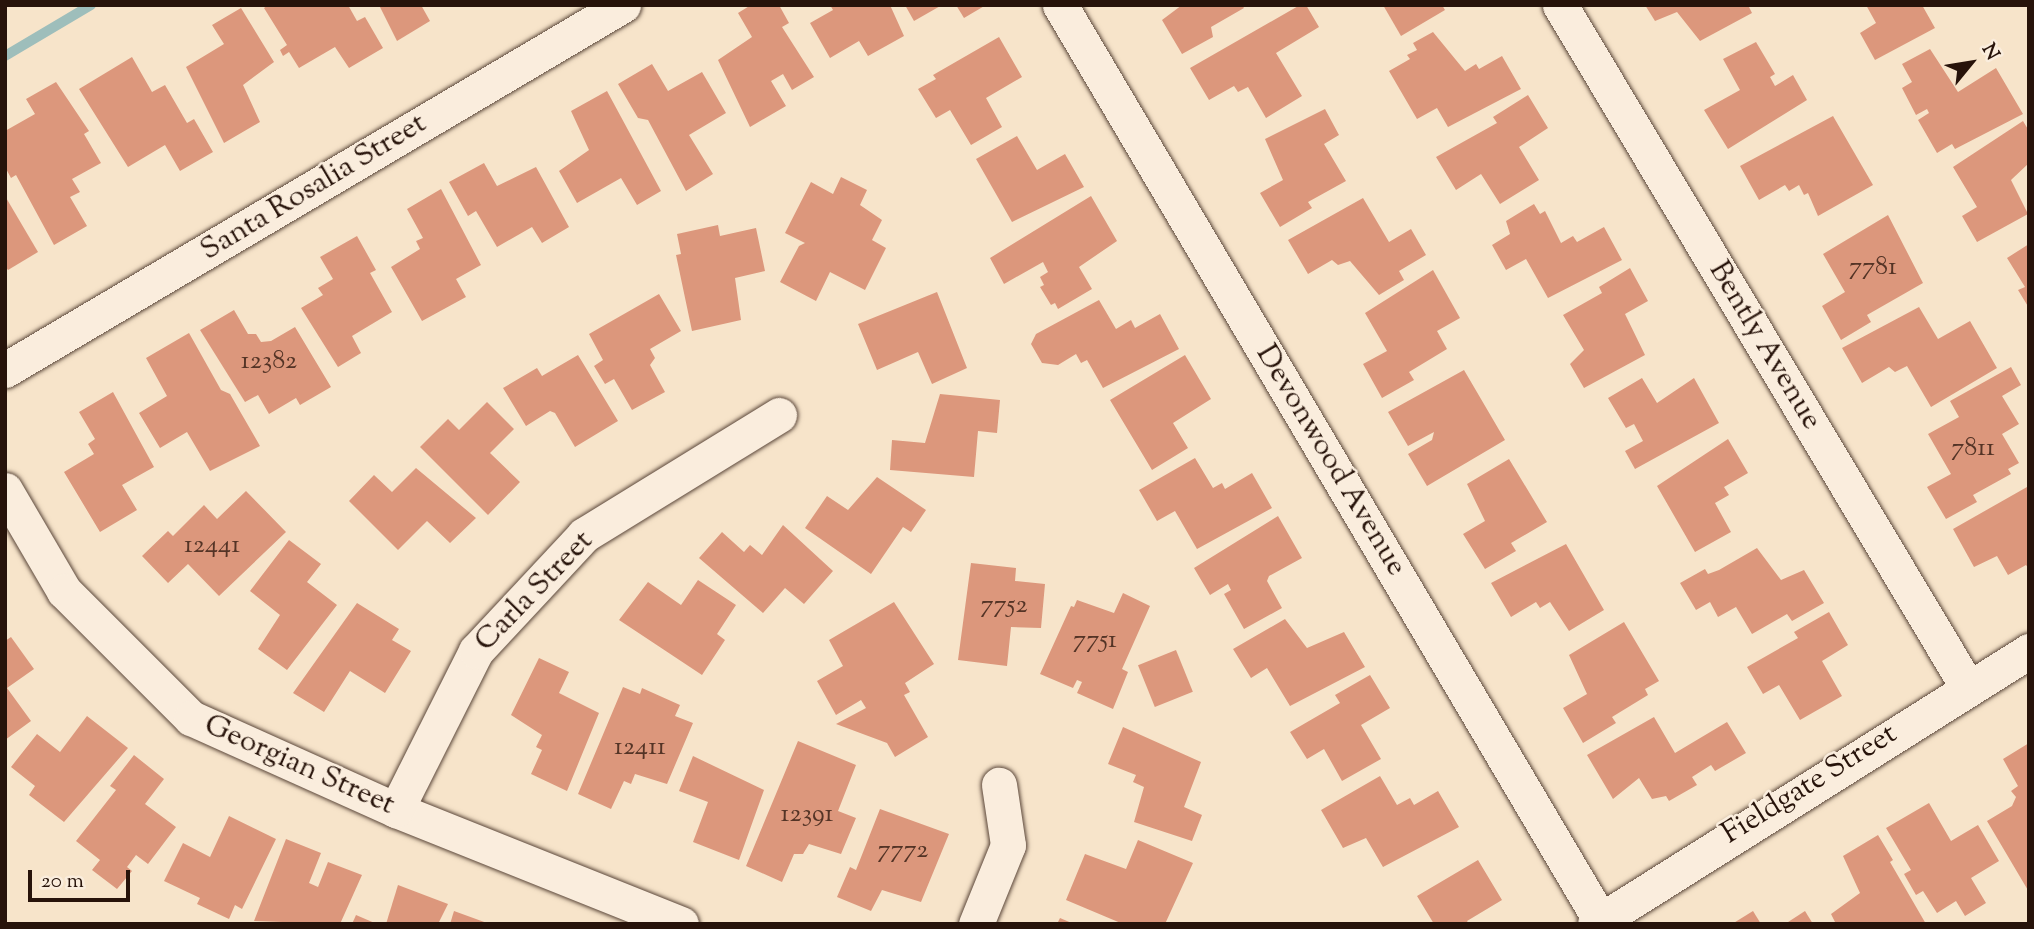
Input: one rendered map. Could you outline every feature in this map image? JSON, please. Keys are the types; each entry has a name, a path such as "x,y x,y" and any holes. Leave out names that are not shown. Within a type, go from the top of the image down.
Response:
{"street":[{"name":"Santa Rosalia Street","path":"5,370 623,5"},
{"name":"Devonwood Avenue","path":"1060,5 1597,921"},
{"name":"Bently Avenue","path":"1560,5 1967,686"},
{"name":"Carla Street","path":"396,810 475,651 584,535 779,415"},
{"name":"Georgian Street","path":"5,490 64,590 191,718 396,810 681,924"},
{"name":"Fieldgate Street","path":"1597,921 1967,686 2029,651"},
{"path":"976,924 1007,845 999,785"}],"building":[{"path":"268,5 348,5 357,21 365,17 383,48 349,68 335,47 299,68 289,52 283,56 280,50 287,45 264,8"},
{"path":"379,5 421,5 430,21 397,41"},
{"path":"751,5 779,5 789,23 782,27 814,77 792,90 783,74 771,81 786,106 750,127 718,60 752,37 738,13"},
{"path":"830,5 890,5 904,36 868,56 859,41 830,58 810,23 833,10"},
{"path":"905,5 942,5 914,21"},
{"path":"956,5 986,5 964,18"},
{"path":"1182,5 1242,5 1244,8 1211,27 1213,37 1182,54 1162,20"},
{"path":"1300,5 1306,5 1319,27 1276,53 1302,96 1266,118 1248,87 1238,92 1234,86 1209,100 1190,68"},
{"path":"1383,5 1442,5 1445,10 1401,36"},
{"path":"1645,5 1748,5 1752,13 1700,41 1677,12 1655,21"},
{"path":"1866,5 1922,5 1935,28 1875,60 1860,33 1876,23"},
{"path":"241,8 274,62 243,85 260,122 224,143 186,67 224,44 212,25"},
{"path":"1433,32 1465,71 1476,64 1479,69 1502,56 1521,89 1448,127 1437,108 1417,119 1389,71 1410,59 1407,55 1417,50 1413,43"},
{"path":"999,37 1022,77 986,98 1002,127 971,145 950,110 936,118 918,89 936,79 933,75"},
{"path":"1756,42 1775,74 1770,77 1775,86 1793,75 1807,100 1728,149 1704,110 1740,90 1723,59"},
{"path":"1930,49 1958,92 1996,68 2023,114 1955,149 1952,144 1937,153 1918,120 1929,113 1927,109 1916,115 1902,88 1912,82 1902,64"},
{"path":"132,57 152,92 165,85 187,123 194,119 213,152 180,171 165,145 128,167 79,89"},
{"path":"652,64 668,91 702,72 726,113 689,135 713,174 686,191 648,120 638,118 618,84"},
{"path":"56,82 89,131 84,134 101,163 72,179 80,192 70,197 87,226 54,245 16,175 11,178 5,167 5,131 35,114 26,99"},
{"path":"607,91 661,191 637,205 621,178 577,203 559,171 589,150 571,111"},
{"path":"1528,95 1548,128 1519,147 1539,180 1500,204 1481,174 1456,190 1436,157 1497,123 1493,117"},
{"path":"1325,109 1339,135 1324,144 1346,181 1308,202 1312,208 1280,227 1260,193 1283,180 1265,139"},
{"path":"1833,116 1873,185 1818,216 1808,193 1804,195 1799,185 1789,191 1785,185 1759,200 1740,166"},
{"path":"2023,121 2029,131 2029,163 2011,180 2028,214 1977,242 1962,216 1977,207 1953,167"},
{"path":"1017,136 1037,170 1065,154 1084,187 1012,222 976,159"},
{"path":"484,163 497,186 536,167 569,227 542,243 532,227 497,247 476,211 468,216 449,182"},
{"path":"841,177 867,190 860,205 882,220 872,240 886,248 865,290 830,272 816,301 780,282 799,246 805,243 785,233 811,182 833,194"},
{"path":"441,189 481,265 456,279 466,297 422,321 391,267 420,249 416,241 423,238 407,209"},
{"path":"5,196 38,252 8,270 5,266"},
{"path":"1091,196 1117,241 1079,267 1092,289 1058,309 1055,303 1051,305 1040,287 1044,285 1040,277 1048,272 1043,262 1004,284 990,258"},
{"path":"1363,198 1389,242 1411,229 1426,255 1399,271 1404,280 1379,295 1350,261 1338,265 1332,260 1308,274 1288,240"},
{"path":"1534,204 1540,214 1545,211 1561,243 1573,236 1577,242 1604,227 1622,260 1548,298 1526,259 1506,270 1492,245 1510,234 1506,221"},
{"path":"1888,215 1923,283 1867,315 1871,322 1841,340 1822,306 1845,292 1823,254"},
{"path":"718,225 720,236 756,228 765,271 735,278 741,320 692,331 676,255 681,254 677,234"},
{"path":"357,236 376,270 370,273 392,312 352,336 361,353 338,367 301,308 323,295 318,288 333,279 320,257"},
{"path":"2029,244 2029,308 2018,290 2025,287 2007,258"},
{"path":"1630,268 1648,301 1625,314 1645,355 1584,388 1570,364 1584,350 1563,315 1602,293 1599,287"},
{"path":"1433,270 1460,318 1437,331 1447,349 1409,372 1414,380 1382,398 1363,364 1387,351 1365,313"},
{"path":"937,292 967,368 932,384 918,352 877,370 858,324"},
{"path":"659,294 681,331 650,349 655,358 650,365 665,392 632,410 614,379 605,384 594,366 603,360 589,334"},
{"path":"1099,300 1116,329 1131,320 1135,328 1160,314 1179,349 1103,388 1087,360 1081,363 1076,354 1058,365 1042,363 1031,344 1036,334"},
{"path":"1919,307 1938,339 1970,321 1997,368 1931,407 1907,366 1895,372 1889,367 1862,383 1842,348"},
{"path":"234,310 248,334 256,334 261,342 271,341 295,327 331,387 300,405 296,398 269,414 258,395 245,402 200,330"},
{"path":"189,333 221,390 230,394 260,446 210,471 187,432 160,448 139,413 167,396 146,358"},
{"path":"578,355 618,421 575,447 555,413 550,411 526,426 503,388 537,368 542,376"},
{"path":"1185,355 1211,399 1173,423 1188,448 1152,470 1110,400"},
{"path":"2011,367 2021,385 2002,396 2019,424 2002,434 2019,463 2008,469 2011,474 1973,495 1977,502 1946,519 1927,487 1951,474 1928,434 1959,417 1950,401"},
{"path":"1464,370 1505,440 1427,486 1408,454 1432,440 1434,432 1408,446 1388,412"},
{"path":"1642,378 1657,403 1694,378 1719,423 1635,469 1625,451 1643,441 1634,424 1626,428 1608,398"},
{"path":"113,392 154,467 122,485 137,510 100,532 64,472 94,454 88,444 95,439 79,412"},
{"path":"940,394 1000,400 997,433 978,431 974,477 890,470 892,440 925,443"},
{"path":"487,402 514,429 490,453 520,482 488,515 420,447 448,419 459,430"},
{"path":"1728,439 1748,473 1724,487 1729,495 1715,503 1731,532 1695,552 1657,486"},
{"path":"1195,458 1213,488 1222,483 1225,489 1252,473 1272,508 1197,549 1175,511 1157,521 1139,490"},
{"path":"1509,459 1547,522 1511,543 1516,551 1485,569 1463,534 1485,521 1467,484"},
{"path":"416,468 476,518 450,543 427,521 398,550 349,501 374,475 392,492"},
{"path":"877,477 926,510 911,532 903,527 871,574 805,528 827,496 848,510"},
{"path":"2027,487 2029,569 2026,565 2008,575 1997,556 1974,567 1953,529"},
{"path":"246,491 286,532 219,596 188,564 168,583 142,556 168,531 173,536 204,505 217,519"},
{"path":"1278,516 1302,558 1269,576 1267,581 1282,608 1244,629 1224,594 1231,590 1228,584 1210,595 1194,568"},
{"path":"783,525 833,571 804,604 785,588 763,613 699,558 722,532 744,552 750,545 762,555"},
{"path":"289,540 321,564 307,582 337,605 287,670 258,649 280,615 250,591"},
{"path":"1566,544 1604,610 1569,631 1550,602 1540,608 1536,602 1511,617 1491,583"},
{"path":"1757,548 1781,580 1804,570 1824,603 1792,621 1787,614 1752,634 1736,607 1718,617 1710,602 1696,610 1680,583 1705,569 1708,574 1719,570"},
{"path":"971,563 1016,568 1015,581 1045,584 1041,628 1011,627 1007,666 958,660"},
{"path":"698,580 736,605 717,634 725,640 702,675 619,620 648,582 681,605"},
{"path":"1123,593 1150,606 1122,669 1128,672 1113,709 1077,693 1082,682 1077,680 1073,688 1040,674 1071,606 1074,607 1077,600 1114,613"},
{"path":"894,602 934,664 905,683 910,692 904,695 928,737 895,757 887,743 836,724 866,708 861,700 836,715 817,681 843,666 829,640"},
{"path":"357,603 399,629 392,640 411,651 385,693 350,671 324,712 293,693"},
{"path":"1829,612 1848,645 1822,661 1842,696 1800,720 1779,685 1763,694 1747,667 1798,638 1794,632"},
{"path":"1285,619 1307,648 1344,632 1365,667 1290,706 1267,668 1251,678 1233,649"},
{"path":"1624,622 1659,681 1645,689 1648,695 1612,717 1616,723 1583,743 1563,708 1587,694 1569,655"},
{"path":"11,637 34,669 7,688 31,721 5,740 5,641"},
{"path":"1176,650 1193,692 1155,707 1138,665"},
{"path":"539,658 569,672 559,693 599,713 567,791 531,774 542,750 536,747 542,735 511,715"},
{"path":"1370,675 1390,708 1361,725 1381,759 1342,781 1324,749 1307,759 1290,732 1340,703 1335,695"},
{"path":"623,687 640,694 642,688 680,705 675,716 693,723 667,784 635,774 631,784 624,781 611,809 578,794"},
{"path":"87,716 128,748 64,822 29,795 35,786 11,767 37,734 60,752"},
{"path":"1654,717 1675,753 1727,722 1746,753 1715,771 1711,765 1692,777 1697,785 1669,801 1666,796 1652,799 1639,778 1613,799 1587,755"},
{"path":"1123,727 1201,762 1184,807 1202,815 1192,841 1134,822 1144,787 1133,782 1136,775 1108,764"},
{"path":"798,741 856,765 838,811 856,818 841,854 809,844 803,854 794,854 782,882 746,866"},
{"path":"2029,743 2029,892 1987,821 2012,806 2016,797 2011,791 2018,786 2003,759"},
{"path":"134,755 164,779 145,804 176,827 148,864 136,855 127,867 132,871 117,889 92,870 100,860 76,841 116,790 110,786"},
{"path":"693,756 764,790 739,860 693,842 708,802 679,791"},
{"path":"1380,776 1397,805 1410,798 1414,805 1438,791 1459,827 1383,867 1366,838 1343,848 1321,810"},
{"path":"1929,803 1951,841 1978,825 1999,861 1971,878 1986,903 1965,916 1956,901 1937,913 1923,891 1916,895 1904,874 1911,870 1886,828"},
{"path":"880,809 949,834 921,902 882,890 871,911 837,897 850,867 856,870"},
{"path":"229,816 276,839 242,909 235,905 229,919 197,904 200,898 164,881 183,843 210,857"},
{"path":"1878,835 1893,860 1890,862 1926,924 1836,924 1831,914 1860,893 1843,856"},
{"path":"286,839 321,853 309,883 318,887 328,862 362,875 340,924 254,921"},
{"path":"1138,840 1193,863 1165,924 1123,924 1066,900 1085,854 1126,869"},
{"path":"1478,860 1502,900 1467,921 1469,924 1434,924 1417,896"},
{"path":"398,885 448,904 438,924 386,924"},
{"path":"454,911 487,923 487,924 450,924"},
{"path":"1753,911 1761,924 1732,924"},
{"path":"1805,911 1813,924 1785,924"},
{"path":"356,915 377,924 352,924"},
{"path":"1060,918 1074,924 1057,924"}],"waterway":[{"path":"5,56 91,5"}]}
